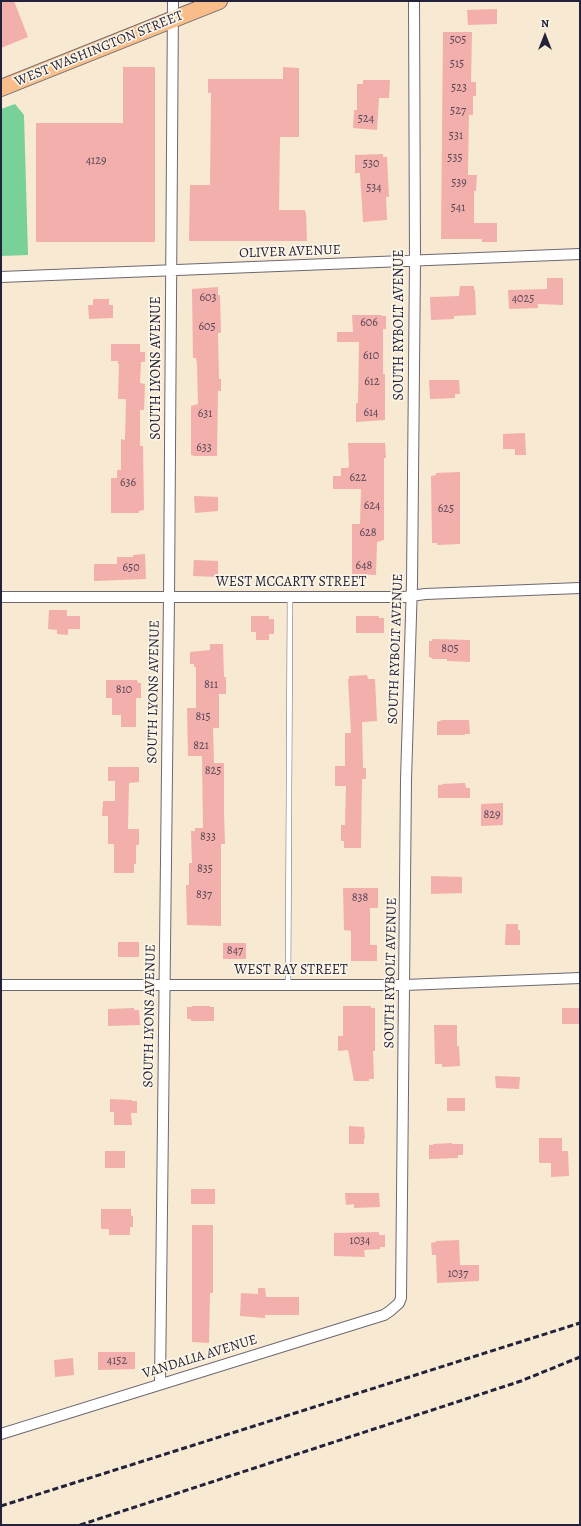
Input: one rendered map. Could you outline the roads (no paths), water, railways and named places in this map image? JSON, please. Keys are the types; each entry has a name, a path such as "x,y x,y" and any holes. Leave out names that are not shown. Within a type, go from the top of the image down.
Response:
{"main road":[{"name":"WEST WASHINGTON STREET","path":"1,88 219,1"}],"street":[{"name":"SOUTH LYONS AVENUE","path":"160,1384 170,597 173,1"},
{"name":"SOUTH RYBOLT AVENUE","path":"401,1298 415,261 414,1"},
{"name":"OLIVER AVENUE","path":"1,276 580,254"},
{"name":"WEST MCCARTY STREET","path":"1,597 411,596 580,588"},
{"name":"WEST RAY STREET","path":"1,985 405,985 580,978"},
{"name":"VANDALIA AVENUE","path":"1,1434 384,1314 396,1307 401,1298"}],"lane":[{"path":"288,985 290,597"}],"railway":[{"path":"1,1506 580,1323"},
{"path":"80,1525 521,1381 580,1357"}]}
